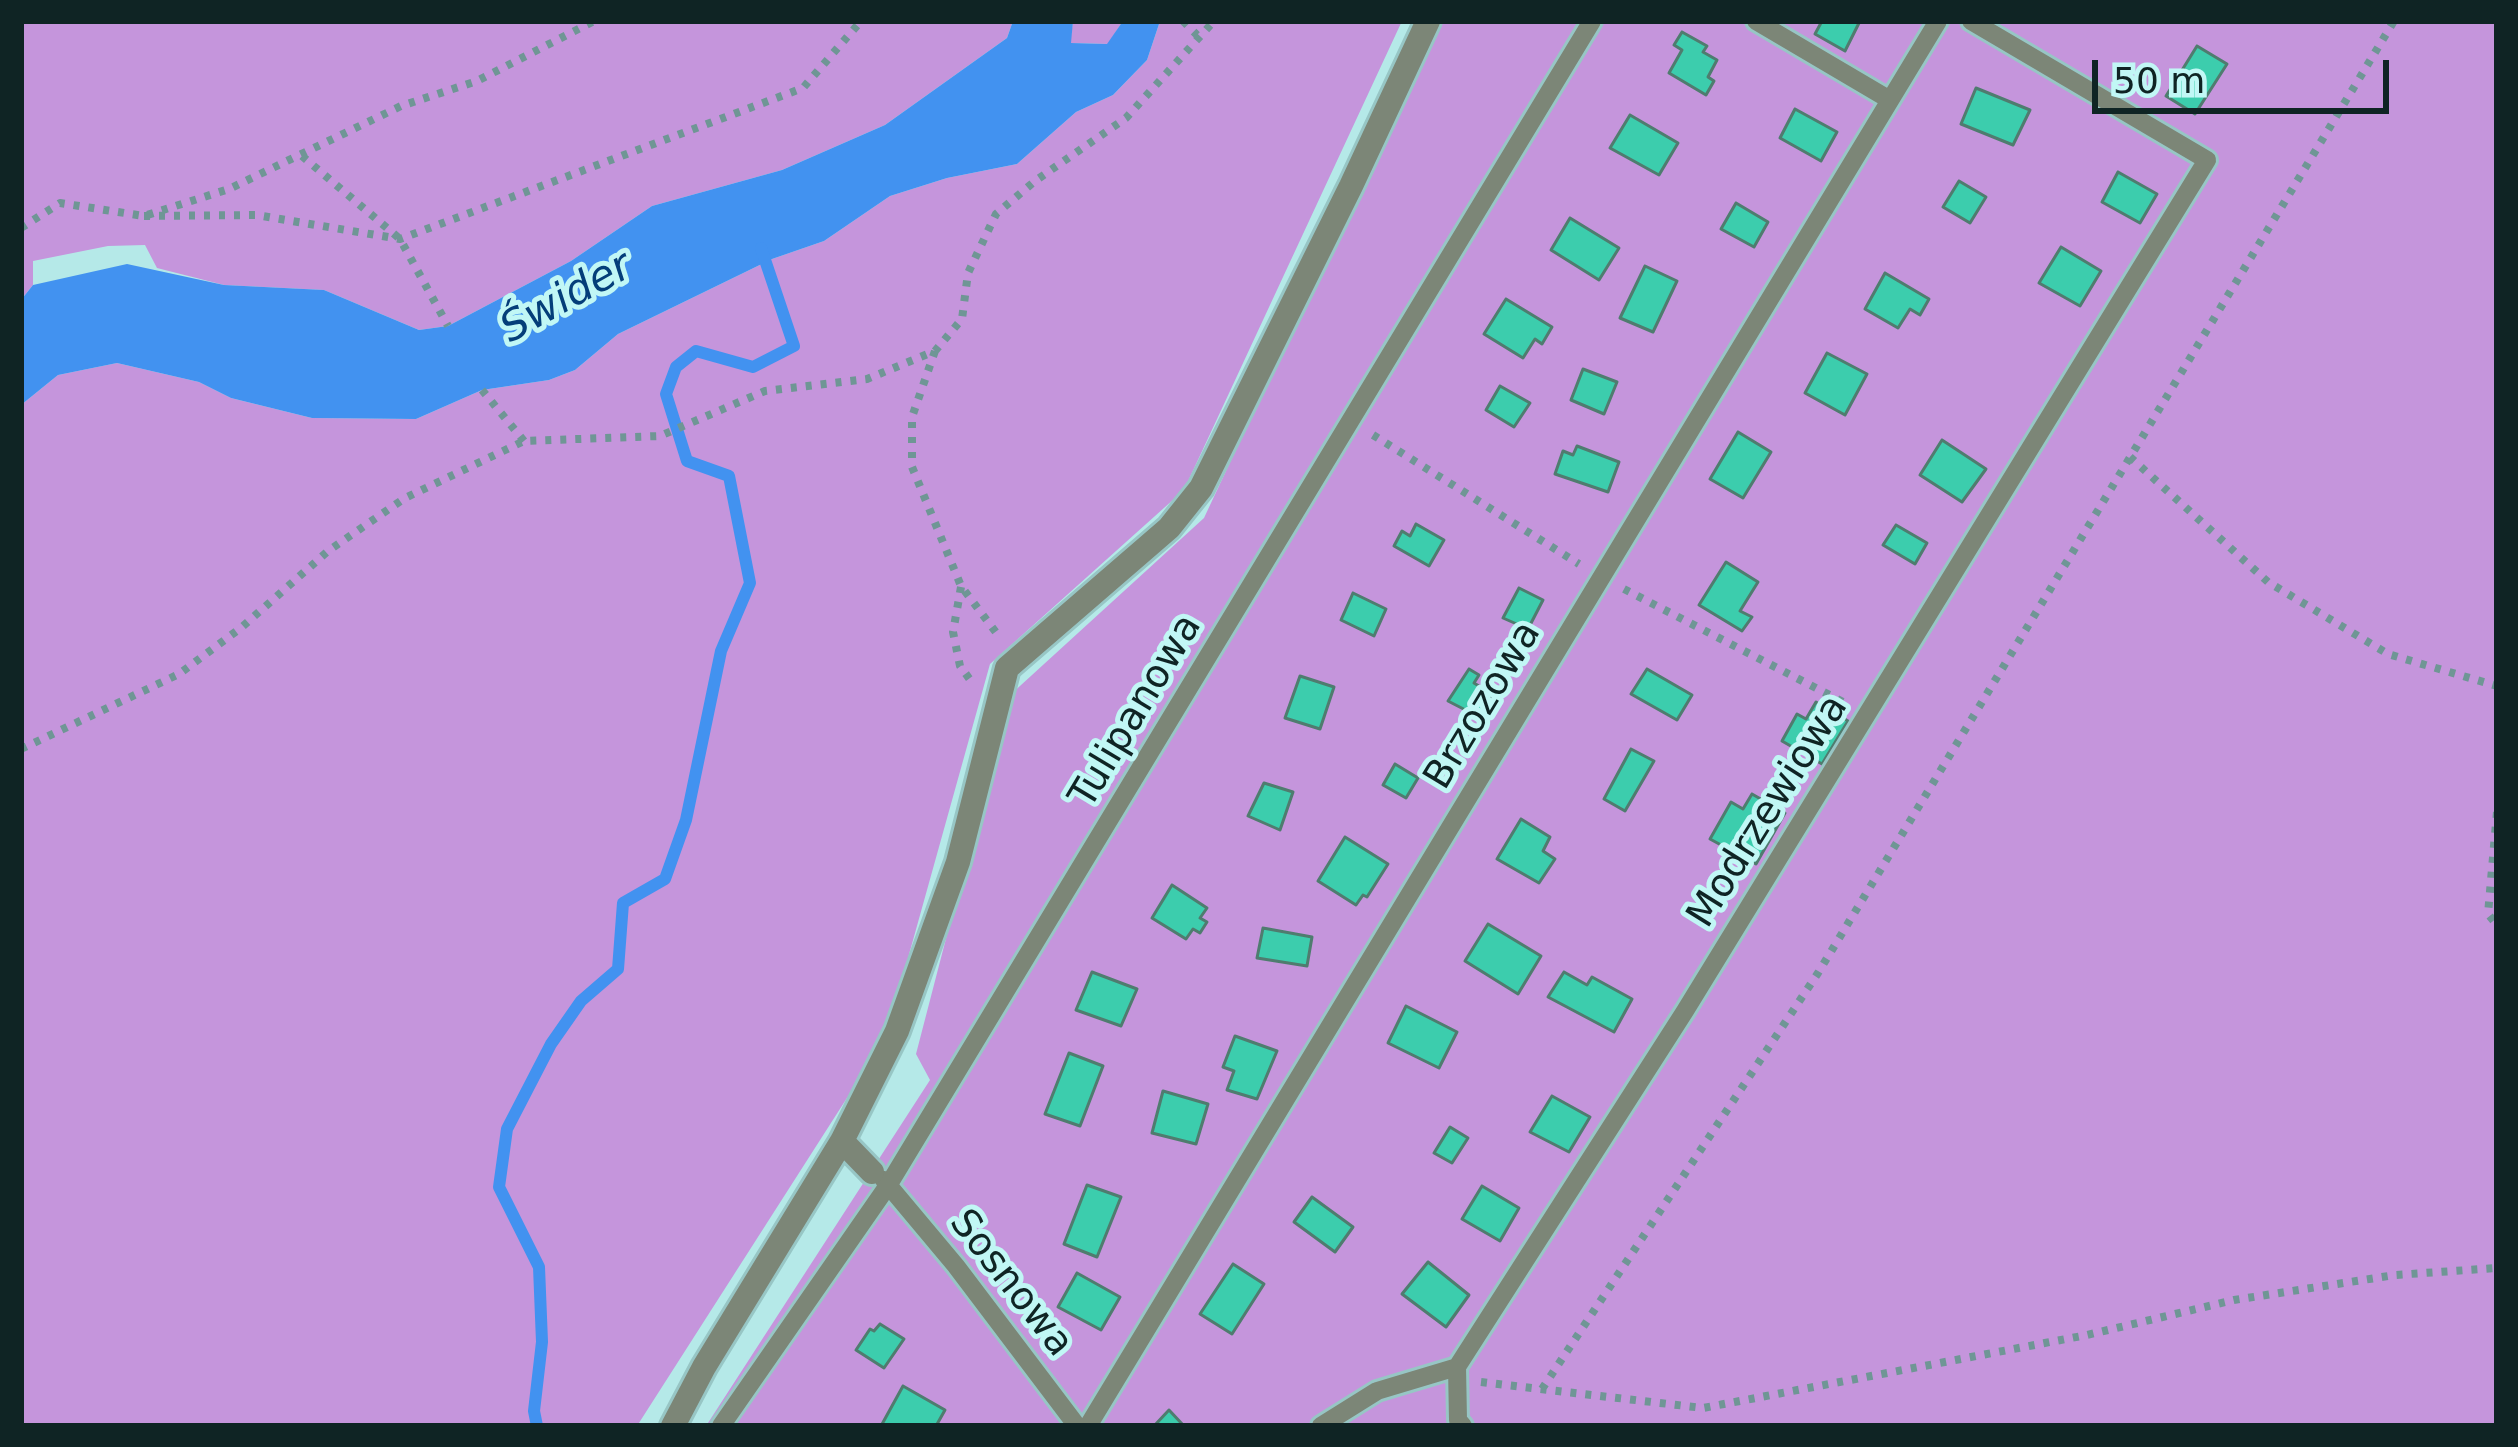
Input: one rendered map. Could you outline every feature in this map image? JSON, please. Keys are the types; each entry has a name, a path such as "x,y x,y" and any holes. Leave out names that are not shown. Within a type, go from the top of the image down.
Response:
{"street":[{"path":"673,1426 842,1141 897,1031 958,862 1007,668 1169,528 1201,488 1428,21"},
{"path":"842,1141 881,1178"}],"lane":[{"name":"Tulipanowa","path":"721,1426 881,1178 1592,21"},
{"path":"1756,21 1890,100"},
{"name":"Brzozowa","path":"1088,1426 1938,21"},
{"name":"Modrzewiowa","path":"1457,1373 2207,160 1971,21"},
{"name":"Sosnowa","path":"881,1178 1077,1426"},
{"path":"1321,1426 1377,1391 1415,1376 1457,1373 1458,1420 1463,1426"}],"path":[{"path":"144,216 229,189 401,106 477,81 594,21"},
{"path":"21,228 60,203 144,216 256,214 400,239 803,88 860,21"},
{"path":"1183,21 1197,35"},
{"path":"1016,660 961,586 912,467 913,416 934,351 962,319 968,273 996,214 1126,118 1214,21"},
{"path":"1542,1389 1818,973 2394,21"},
{"path":"302,156 400,239 448,326"},
{"path":"21,749 179,674 242,627 328,551 404,498 524,440 661,436 765,391 867,379 934,351"},
{"path":"482,390 524,440"},
{"path":"2130,457 2268,582 2388,653 2497,686"},
{"path":"961,586 953,632 960,667 997,709"},
{"path":"2497,812 2488,914 2497,925"},
{"path":"1457,1373 1542,1389 1703,1408 2087,1335 2234,1300 2395,1274 2497,1268"}],"shaded area":[{"path":"21,21 1013,21 1007,38 885,125 782,170 652,206 571,261 448,326 419,330 324,290 224,285 157,268 145,245 108,246 33,261 33,285 21,300"},
{"path":"1073,21 1123,21 1108,44 1070,43"},
{"path":"1160,21 1402,21 1184,490 990,664 886,1037 637,1426 21,1426 21,405 58,375 117,363 199,382 231,398 312,418 416,419 482,390 549,380 575,370 618,334 772,259 824,241 890,196 1017,164 1076,112 1113,95 1147,60"},
{"path":"1436,21 2497,21 2497,1426 706,1426 930,1080 916,1054 1009,696 1204,518"}],"water":[{"name":"Świder","path":"1013,21 1073,21 1071,43 1107,44 1123,21 1160,21 1147,60 1113,95 1076,112 1017,164 890,196 824,241 772,259 618,334 575,370 549,380 482,390 416,419 312,418 231,398 199,382 117,363 58,375 21,405 21,300 33,285 127,264 224,285 324,290 419,330 448,326 571,261 652,206 782,170 885,125 1007,38"}],"building":[{"path":"1822,21 1860,21 1845,51 1815,34"},
{"path":"1682,32 1707,46 1703,52 1717,60 1706,95 1669,73 1682,50 1674,45"},
{"path":"2197,46 2227,64 2195,114 2166,96"},
{"path":"1976,88 2030,110 2013,145 1961,124"},
{"path":"1795,109 1837,132 1821,161 1780,138"},
{"path":"1630,115 1678,143 1659,175 1610,148"},
{"path":"2118,172 2157,194 2140,223 2102,202"},
{"path":"1959,181 1986,197 1970,223 1943,207"},
{"path":"1736,203 1768,222 1754,247 1721,229"},
{"path":"1570,218 1619,248 1599,280 1551,250"},
{"path":"2061,247 2101,271 2080,306 2039,283"},
{"path":"1645,266 1677,281 1653,332 1620,318"},
{"path":"1885,273 1929,299 1920,315 1910,309 1898,328 1865,309"},
{"path":"1506,299 1552,327 1542,344 1535,339 1523,358 1484,334"},
{"path":"1827,353 1867,374 1845,415 1805,393"},
{"path":"1583,369 1617,382 1604,414 1571,400"},
{"path":"1500,386 1530,403 1514,427 1486,410"},
{"path":"1738,432 1771,452 1743,498 1710,479"},
{"path":"1942,440 1986,469 1962,502 1920,475"},
{"path":"1577,446 1619,462 1608,492 1555,474 1563,451 1573,455"},
{"path":"1416,524 1444,540 1429,566 1394,546 1402,531 1410,536"},
{"path":"1896,525 1927,543 1915,564 1883,545"},
{"path":"1726,562 1758,582 1740,611 1752,617 1742,631 1699,605"},
{"path":"1519,588 1543,600 1528,629 1503,618"},
{"path":"1353,593 1386,609 1374,636 1341,620"},
{"path":"1469,669 1479,675 1474,683 1492,694 1479,717 1448,701"},
{"path":"1647,669 1692,695 1677,720 1631,694"},
{"path":"1300,676 1334,687 1320,729 1285,718"},
{"path":"1816,702 1848,721 1822,764 1782,741 1797,714 1806,719"},
{"path":"1631,749 1654,761 1625,811 1604,799"},
{"path":"1395,764 1418,778 1406,798 1383,785"},
{"path":"1264,783 1293,792 1280,830 1248,816"},
{"path":"1752,794 1785,813 1756,864 1710,839 1731,802 1743,809"},
{"path":"1521,819 1550,837 1543,851 1555,859 1539,883 1497,859"},
{"path":"1345,837 1388,864 1367,897 1363,895 1356,905 1318,881"},
{"path":"1172,885 1207,908 1200,918 1207,922 1200,933 1193,929 1186,939 1152,918"},
{"path":"1488,924 1541,956 1518,994 1465,961"},
{"path":"1263,928 1312,937 1307,966 1257,958"},
{"path":"1092,972 1137,989 1121,1026 1076,1010"},
{"path":"1564,972 1587,985 1592,977 1632,999 1614,1032 1548,997"},
{"path":"1406,1006 1457,1032 1439,1068 1388,1043"},
{"path":"1235,1036 1277,1051 1257,1099 1227,1090 1234,1071 1223,1067"},
{"path":"1069,1053 1103,1066 1080,1126 1045,1114"},
{"path":"1163,1091 1208,1104 1196,1144 1152,1133"},
{"path":"1552,1096 1590,1117 1569,1152 1530,1132"},
{"path":"1450,1127 1468,1138 1452,1163 1434,1153"},
{"path":"1087,1185 1121,1197 1097,1257 1064,1244"},
{"path":"1482,1186 1519,1208 1500,1241 1462,1219"},
{"path":"1312,1197 1353,1227 1335,1252 1294,1222"},
{"path":"1428,1262 1469,1295 1446,1327 1402,1294"},
{"path":"1233,1264 1264,1284 1232,1334 1200,1314"},
{"path":"1077,1273 1120,1297 1101,1330 1058,1307"},
{"path":"880,1324 904,1339 884,1368 856,1350 870,1329"},
{"path":"903,1386 945,1410 936,1426 881,1426"},
{"path":"1169,1410 1184,1426 1154,1426"}],"waterway":[{"path":"537,1426 534,1411 542,1342 539,1267 499,1187 507,1129 551,1044 581,1001 618,969 623,903 665,879 686,820 721,651 750,583 729,476 687,461 666,394 676,367 696,351 753,367 794,346 761,248"}]}
